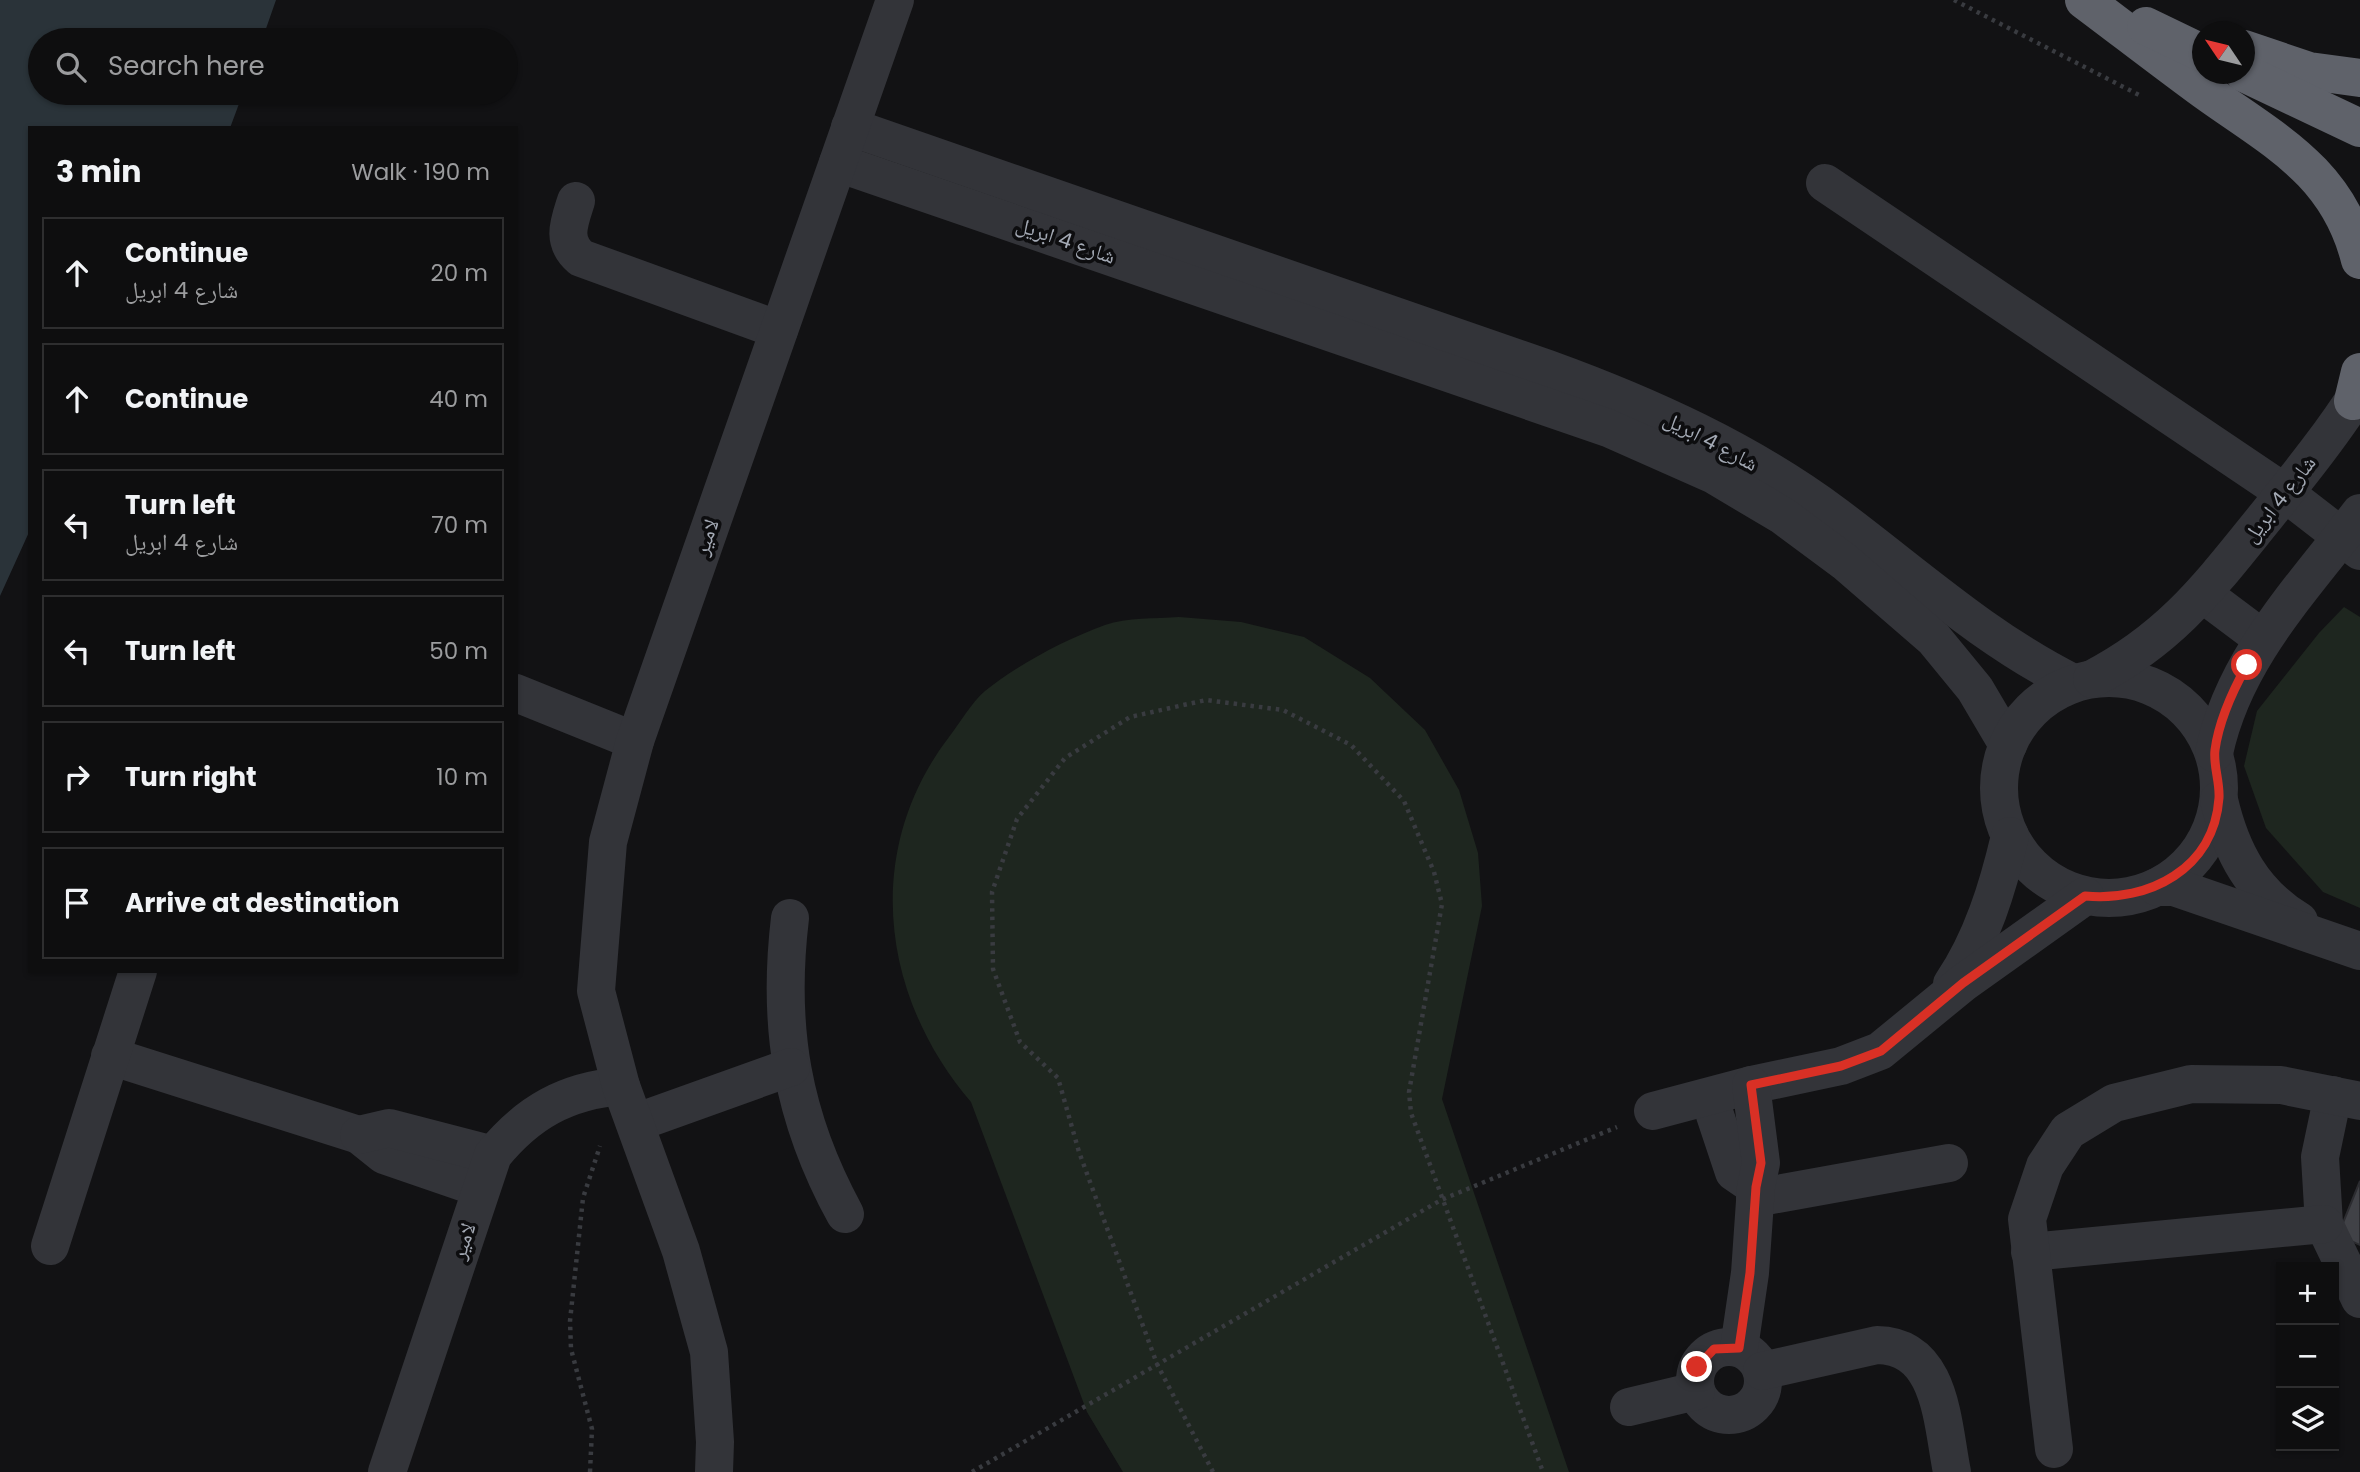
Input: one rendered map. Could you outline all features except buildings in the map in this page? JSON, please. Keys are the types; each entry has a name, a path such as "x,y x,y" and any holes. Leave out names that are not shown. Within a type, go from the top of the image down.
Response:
{"highway":[{"path":"2084,0 2205,91 2280,142 2311,170 2336,204 2355,241 2360,260"},
{"path":"2091,0 2192,48"},
{"path":"2097,0 2192,31"},
{"path":"2255,52 2309,71 2360,78"},
{"path":"2255,78 2360,128"}],"street":[{"name":"لامير","path":"714,1472 715,1441 709,1352 681,1251 621,1086 596,991 608,842 635,740 895,0"},
{"name":"شارع 4 ابريل","path":"844,145 1299,301 1662,449 1749,495 1825,527 2017,653 2082,681 2152,643 2203,594 2285,493 2358,387"},
{"path":"1825,183 2285,493 2354,534 2263,639 2232,693 2214,753"},
{"path":"576,201 567,234 569,244 581,258 779,330"},
{"name":"شارع 4 ابريل","path":"1825,527 1934,639 1975,689 2008,746"},
{"path":"2203,594 2263,639"},
{"path":"2157,887 2180,872 2199,852 2212,827 2219,800 2219,776 2214,753 2199,723 2175,699 2156,687 2134,680 2082,681 2034,708 2019,725 2001,768 1999,791 2010,836 2028,863 2054,884 2085,896 2122,897 2157,887 2174,887 2346,946"},
{"path":"518,694 635,740"},
{"path":"2219,800 2234,852 2264,895 2285,912 2346,946"},
{"path":"1920,1019 1943,996 1963,968 1978,938 2001,874 2010,836"},
{"path":"1653,1111 1751,1085 1841,1066 1881,1051 1984,967 2085,896"},
{"path":"790,918 784,993 790,1067 811,1143 845,1214"},
{"path":"50,1246 137,973"},
{"path":"110,1056 359,1135 389,1128 487,1172"},
{"path":"635,1123 790,1067"},
{"path":"2054,1449 2026,1219 2045,1166 2068,1131 2114,1102 2191,1084 2281,1085 2346,1098 2320,1157 2324,1224 2360,1299"},
{"path":"1751,1085 1761,1155 1750,1273 1750,1359 1759,1397 1739,1414 1713,1412 1702,1404 1696,1391 1697,1367 1714,1349 1750,1359 1889,1345 1912,1354 1930,1375 1952,1472"},
{"name":"لامير","path":"387,1472 487,1172 513,1132 544,1108 590,1089 621,1086"},
{"path":"1709,1097 1734,1172 1756,1192"},
{"path":"1756,1192 1949,1163"},
{"path":"2030,1252 2324,1224"},
{"path":"1629,1407 1696,1391"}],"path":[{"path":"1954,0 2156,104"},
{"path":"1213,1472 1157,1364 1079,1152 1058,1078 1020,1042 993,970 992,892 1017,819 1065,758 1130,717 1206,700 1283,710 1351,745 1404,801 1434,872 1442,904 1409,1092 1411,1113 1543,1472"},
{"path":"590,1472 592,1429 571,1349 572,1290 583,1198 621,1086"},
{"path":"972,1472 1441,1200 1653,1111"}],"shaded area":[{"path":"0,0 276,0 266,28 28,28 28,105 239,105 231,126 28,126 28,534 0,596"},
{"path":"2344,607 2360,617 2360,908 2323,892 2266,828 2244,766 2257,711 2319,633"},
{"path":"1179,617 1241,622 1304,637 1370,678 1425,730 1459,790 1478,853 1482,906 1442,1099 1569,1472 1123,1472 1087,1412 971,1102 941,1061 917,1017 902,970 894,923 894,875 903,827 921,781 970,707 985,691 1042,654 1105,625 1132,619"}],"route":[{"path":"1697,1367 1714,1349 1726,1346 1739,1348 1754,1236 1756,1187 1761,1163 1751,1085 1841,1066 1881,1051 1963,983 2085,896 2110,898 2134,895 2157,887 2180,872 2199,852 2212,827 2219,800 2219,776 2214,753 2221,722 2247,665"}]}
